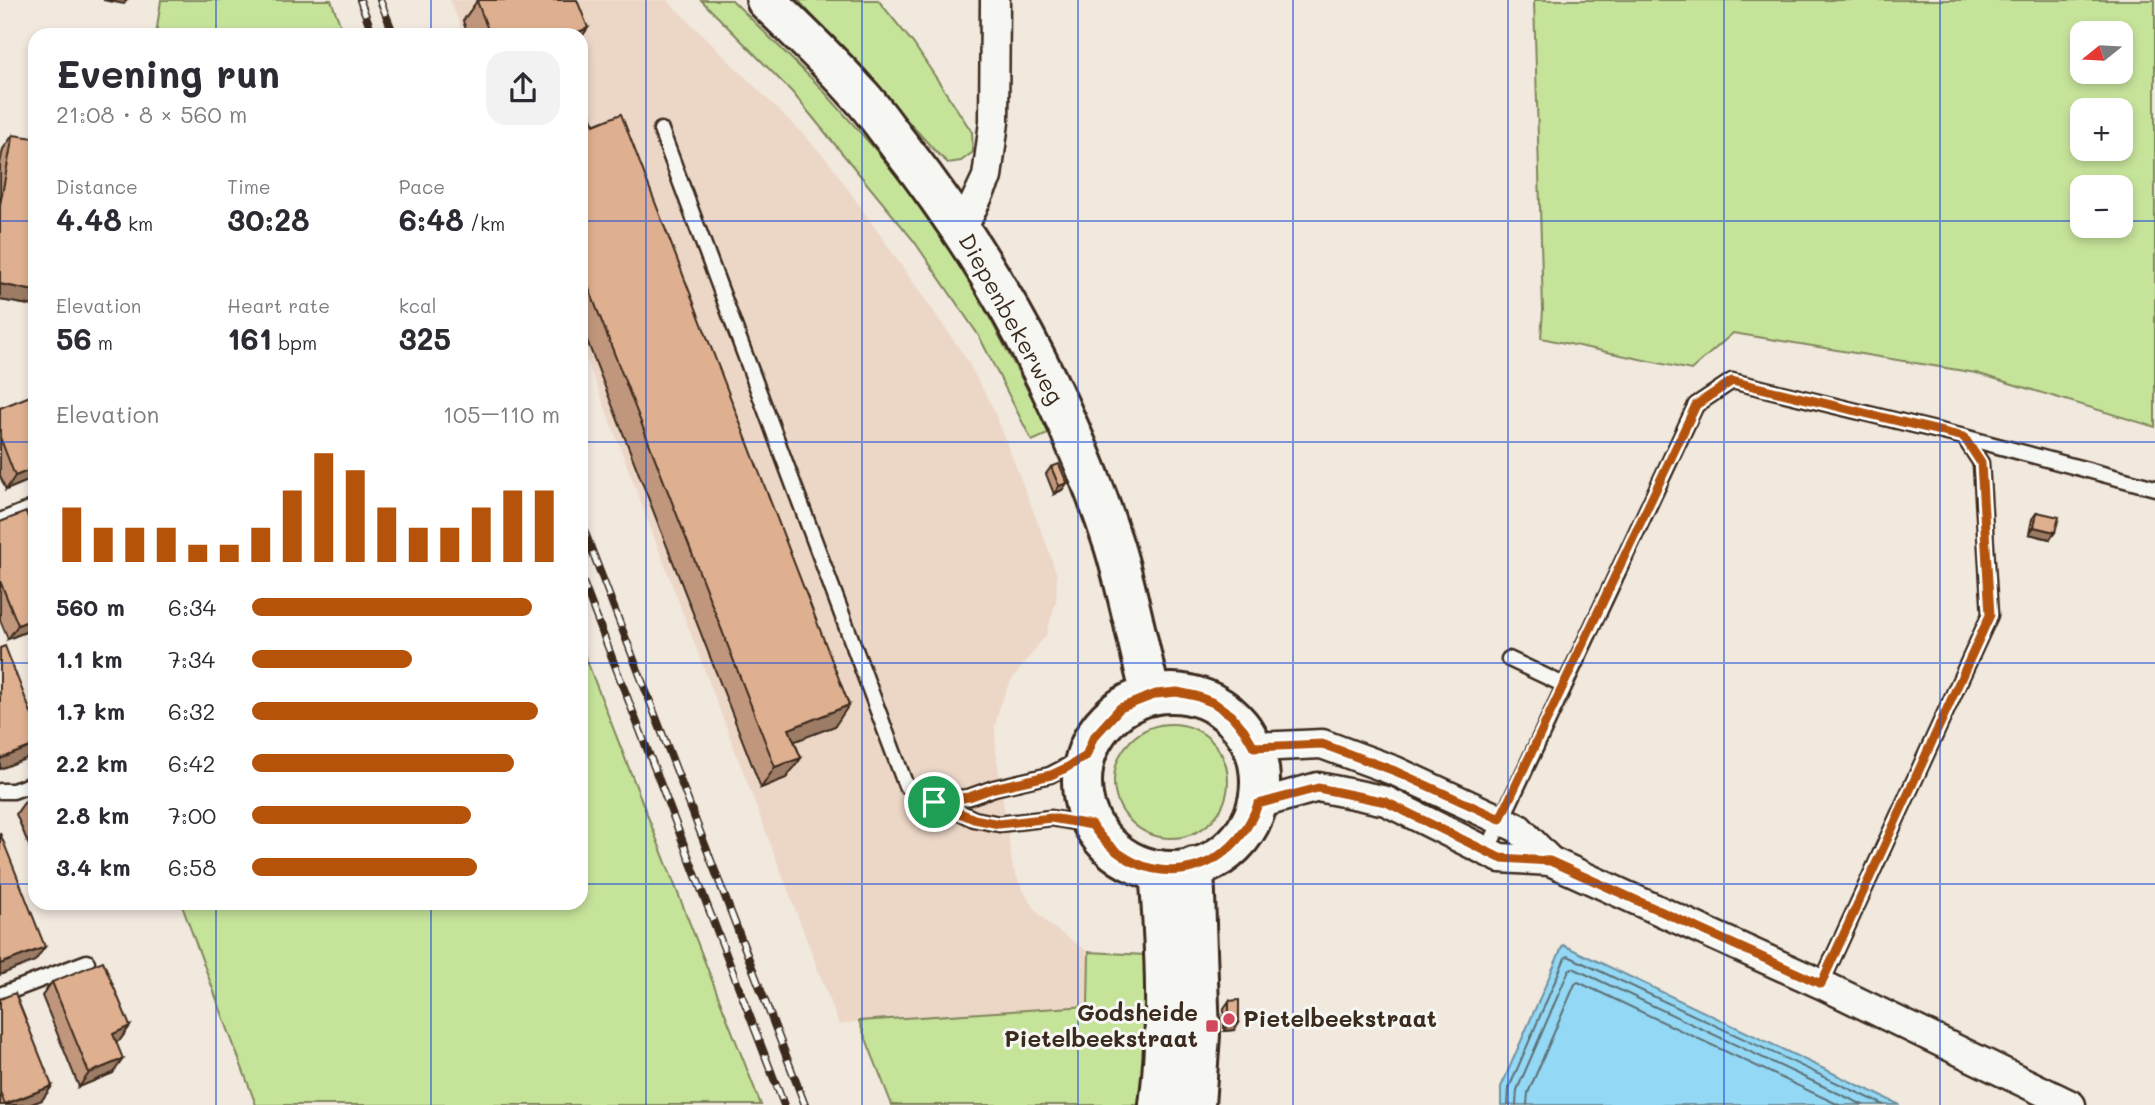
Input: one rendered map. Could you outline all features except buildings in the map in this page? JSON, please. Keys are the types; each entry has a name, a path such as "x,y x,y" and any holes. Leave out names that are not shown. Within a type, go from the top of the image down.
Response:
{"main road":[{"name":"Diepenbekerweg","path":"766,0 858,92 917,167 962,230 1033,354 1063,414 1114,547 1151,695"},
{"path":"1177,692 1196,696 1214,703 1231,715 1254,747 1261,765 1258,804 1242,837 1228,852 1215,860 1177,869 1140,866 1122,856 1102,839 1092,825 1082,791 1082,772 1093,738 1120,708 1151,695 1177,692"},
{"path":"1159,1105 1163,1079 1165,939 1177,869"},
{"path":"1177,869 1200,1035 1195,1105"}],"street":[{"path":"962,230 987,177 994,122 995,0"},
{"path":"1254,747 1322,744 1395,771 1518,828 1550,861"},
{"path":"1258,804 1318,788 1358,795 1386,802 1500,858 1550,861 1821,984 2071,1105"}],"lane":[{"path":"661,130 906,786 934,802 974,819 999,824 1051,818 1092,825"},
{"path":"1487,851 1696,405 1732,381 1964,437 2155,488"},
{"path":"1821,984 1990,615 1981,463 1964,437"},
{"path":"0,520 28,510"},
{"path":"1509,659 1564,685"},
{"path":"934,802 969,797 994,788 1051,775 1086,756"},
{"path":"0,791 13,791 28,786"},
{"path":"0,995 87,962"}],"shaded area":[{"path":"450,0 667,0 829,162 964,355 993,408 1057,576 1056,602 1046,635 1011,681 1000,704 995,727 996,752 1013,869 1038,913 1052,927 1089,952 1088,1006 859,1021 839,1025 588,362 588,28 461,28"}],"green space":[{"path":"161,0 331,0 341,28 157,28"},
{"path":"701,0 732,0 821,88 890,166 969,278 1050,433 1032,441 979,336 914,241 792,92"},
{"path":"798,0 878,0 913,43 972,132 973,152 961,161 948,163"},
{"path":"1534,0 2155,0 2155,427 1976,373 1733,333 1691,370 1541,338 1543,310"},
{"path":"588,664 761,1105 256,1105 184,910 588,910"},
{"path":"1171,724 1193,728 1203,733 1219,749 1224,759 1228,781 1224,803 1219,813 1203,829 1193,834 1171,838 1149,834 1139,829 1123,813 1118,803 1114,781 1118,759 1123,749 1139,733 1149,728"},
{"path":"1089,952 1145,955 1146,1047 1139,1105 892,1105 859,1021 1088,1006"}],"water":[{"path":"1563,945 1900,1105 1501,1105 1501,1087"}],"railway":[{"path":"360,0 370,28"},
{"path":"380,0 391,28"},
{"path":"588,540 805,1105"},
{"path":"588,595 784,1105"}],"place":[{"name":"Pietelbeekstraat","path":"1229,1019"},
{"name":"Godsheide Pietelbeekstraat","path":"1212,1026"}],"route":[{"path":"1732,381 1964,437 1981,463 1990,615 1821,984 1550,861 1500,858 1386,802 1358,795 1318,788 1258,804 1242,837 1228,852 1194,867 1159,870 1140,866 1115,851 1092,825 1051,818 999,824 974,819 934,802 969,797 994,788 1051,775 1086,756 1093,738 1120,708 1156,694 1177,692 1214,703 1231,715 1254,747 1322,744 1395,771 1500,819 1696,405 1732,381"}]}
